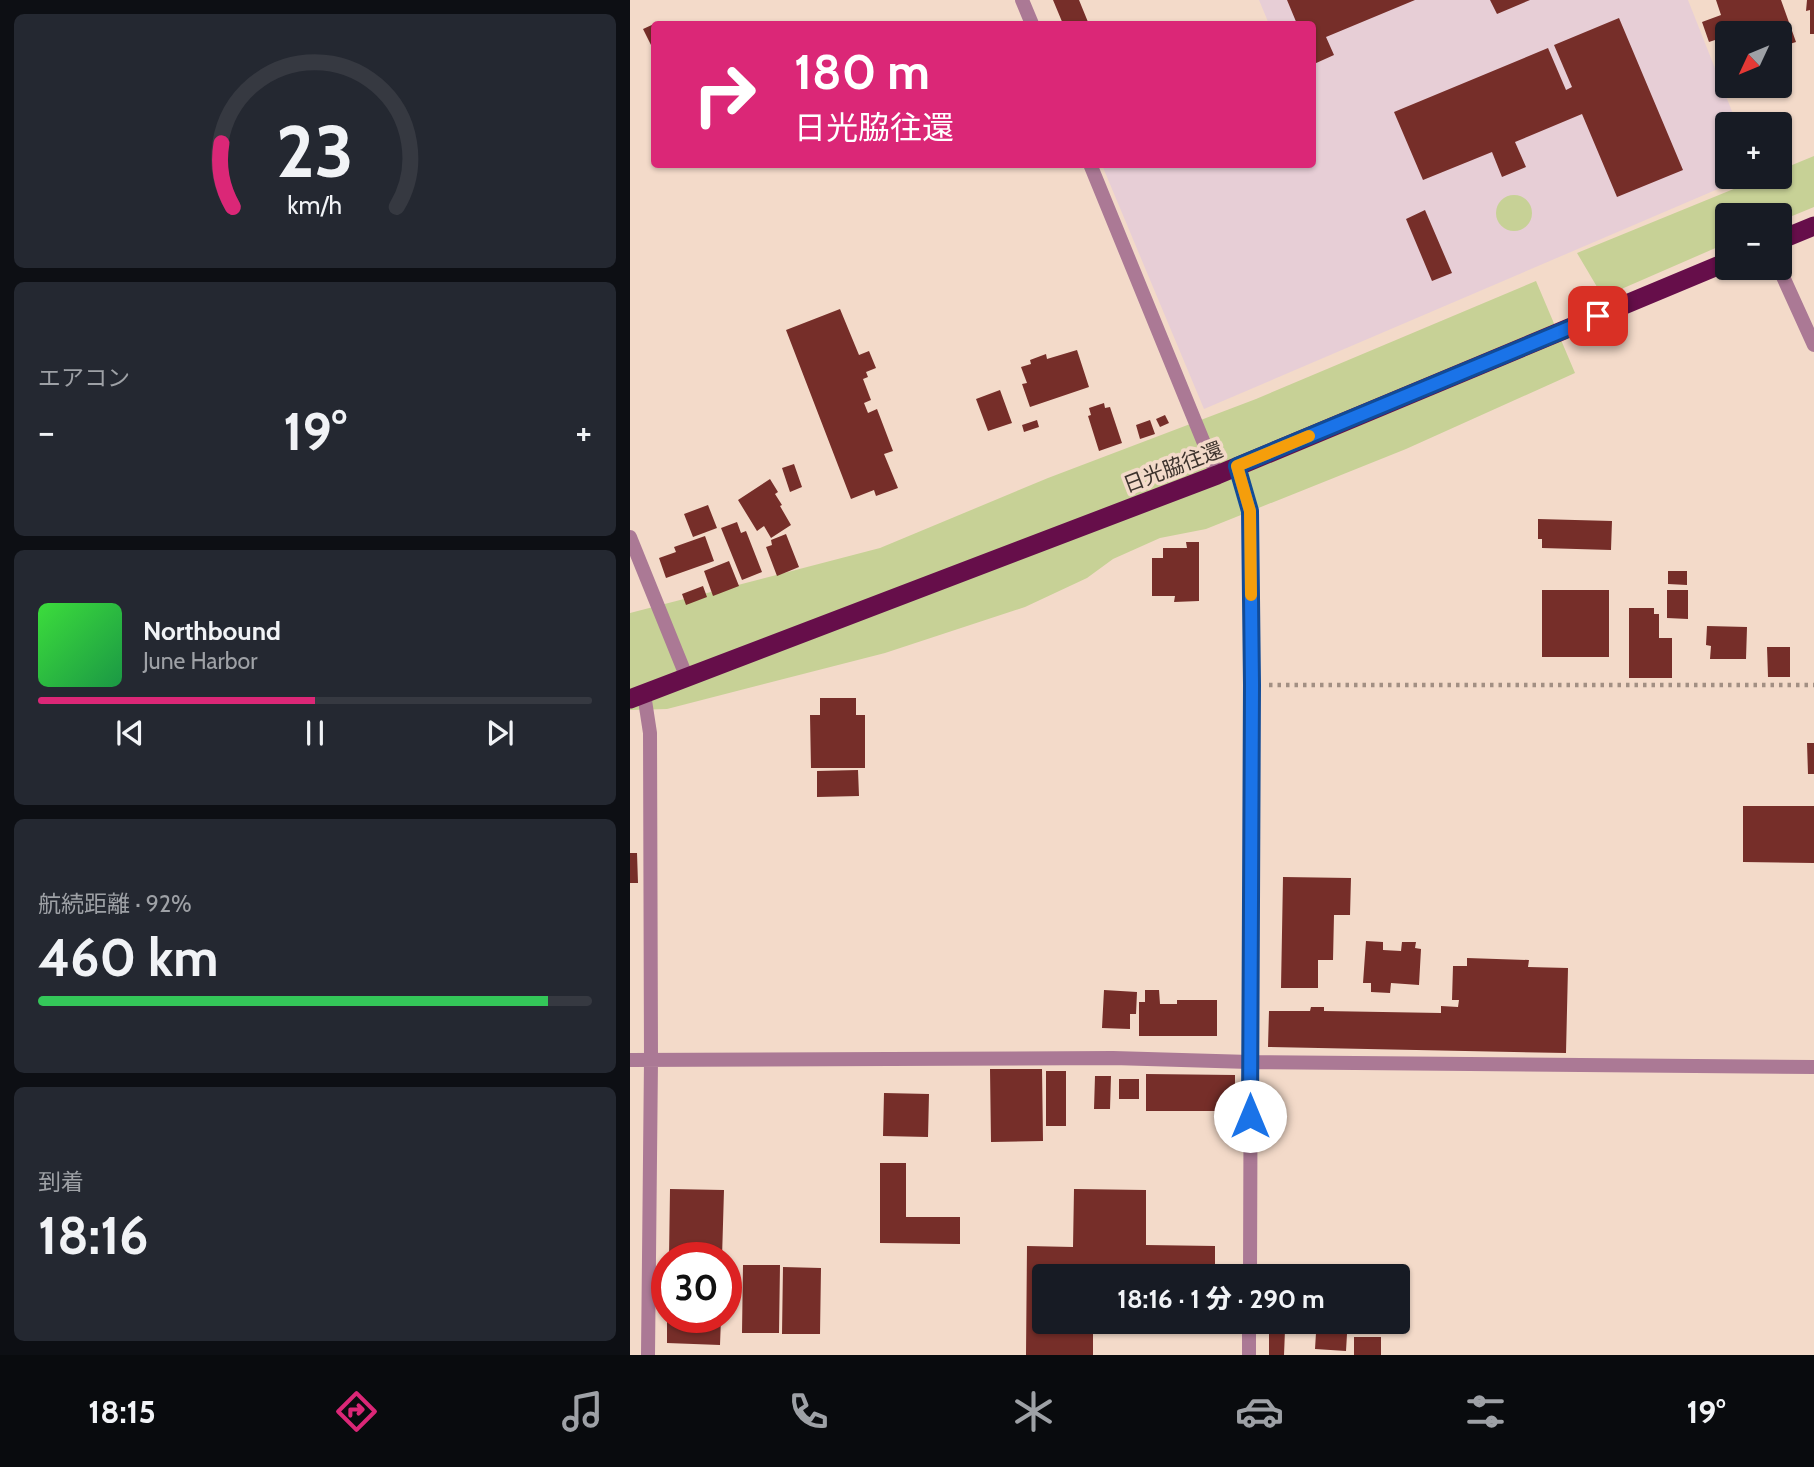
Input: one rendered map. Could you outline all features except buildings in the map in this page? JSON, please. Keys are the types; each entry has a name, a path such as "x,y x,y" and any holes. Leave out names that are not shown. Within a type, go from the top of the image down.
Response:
{"highway":[{"path":"1792,235 1814,226"},
{"name":"日光脇往還","path":"637,697 1217,475 1715,267"}],"street":[{"path":"1022,0 1031,21"},
{"path":"1092,168 1217,475"},
{"path":"1784,280 1814,345"},
{"path":"1237,466 1250,511 1250,1264"},
{"path":"630,537 687,678"},
{"path":"637,697 650,733 652,1060 648,1355"},
{"path":"630,1060 1113,1058 1251,1062 1814,1067"},
{"path":"1249,1334 1249,1355"}],"path":[{"path":"1252,685 1814,685"}],"shaded area":[{"path":"1259,0 1688,0 1715,68 1715,98 1727,98 1732,112 1715,112 1715,189 1718,189 1204,409 1103,168 1316,168 1316,21 1268,21"}],"green space":[{"path":"1814,156 1814,207 1792,216 1792,203 1715,203 1715,248 1603,297 1577,253 1734,189 1792,189 1792,165"},
{"path":"1514,195 1526,201 1532,213 1526,225 1514,231 1502,225 1496,213 1502,201"},
{"path":"1536,281 1575,373 1406,449 1206,529 1160,538 1113,559 1087,578 1025,607 885,653 667,709 630,710 630,613 880,548 1048,478 1256,399"}],"slow traffic":[{"path":"1251,595 1250,511 1237,466 1309,436"}],"route":[{"path":"1250,1116 1250,511 1237,466 1598,316"}]}
